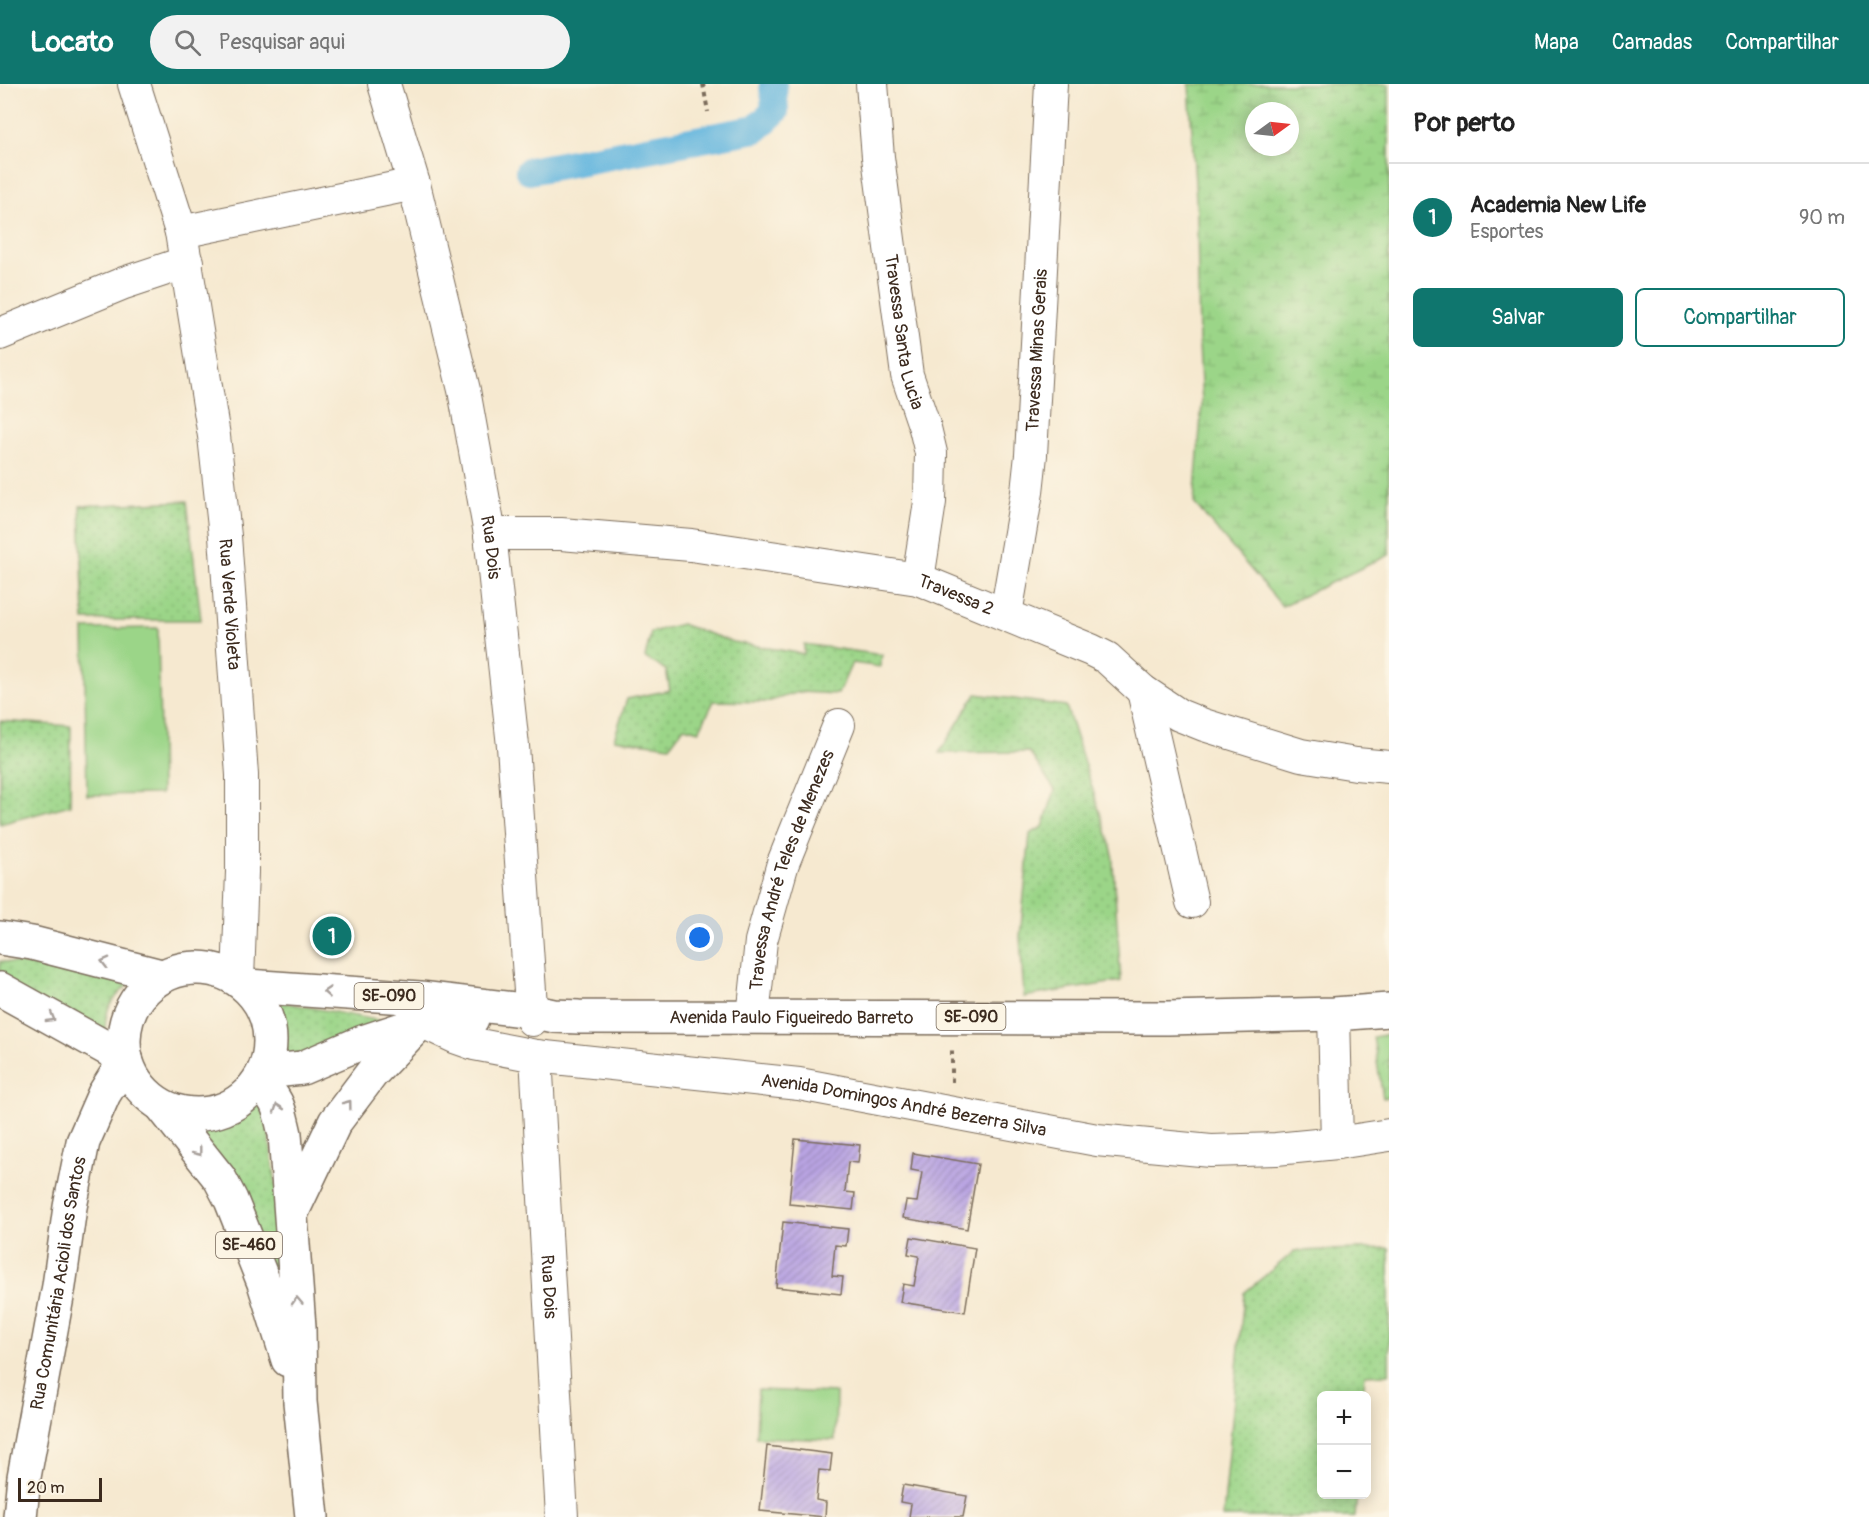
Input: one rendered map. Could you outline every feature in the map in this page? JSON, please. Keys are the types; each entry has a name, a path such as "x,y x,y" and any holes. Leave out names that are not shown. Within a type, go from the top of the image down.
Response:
{"main road":[{"path":"0,938 32,943 161,976"},
{"path":"200,967 220,970 242,983 259,1001 267,1017 271,1036 270,1054 262,1077 244,1098 226,1109 205,1114 183,1114 162,1106 139,1086 126,1059 124,1035 129,1012 142,991 161,976 180,969 200,967"},
{"name":"Avenida Paulo Figueiredo Barreto","path":"242,983 420,998 539,1016"},
{"path":"0,989 126,1059"},
{"name":"Avenida Paulo Figueiredo Barreto","path":"262,1077 302,1068 363,1042 422,1023 480,1019 539,1016 1168,1018 1334,1014 1389,1010"},
{"path":"292,1212 335,1122 372,1073 422,1023"},
{"name":"Rua Comunitária Acioli dos Santos","path":"20,1517 24,1476 59,1286 70,1207 84,1142 104,1094 126,1059"},
{"name":"SE-460","path":"262,1077 279,1108 285,1134 292,1212 300,1402 312,1517"},
{"name":"SE-460","path":"162,1106 220,1179 231,1200 264,1283 300,1402"}],"street":[{"name":"Rua Verde Violeta","path":"134,84 180,232 187,262 214,436 232,615 242,775 242,983"},
{"name":"Rua Dois","path":"384,84 414,184 464,390 490,534 539,1016"},
{"name":"Travessa Santa Lucia","path":"872,84 878,157 907,375 931,453 930,502 918,579"},
{"name":"Travessa Minas Gerais","path":"1006,614 1027,492 1051,84"},
{"path":"180,232 414,184"},
{"path":"0,334 114,287 187,262"},
{"name":"Travessa 2","path":"490,534 561,534 691,545 918,579 1053,633 1107,658 1143,692 1179,715 1204,725 1301,755 1389,767"},
{"path":"1143,692 1192,902"},
{"name":"Travessa André Teles de Menezes","path":"753,1017 761,941 780,873 839,725"},
{"path":"1334,1014 1337,1143"},
{"name":"Avenida Domingos André Bezerra Silva","path":"422,1023 474,1044 536,1056 777,1081 1098,1140 1212,1151 1276,1149 1389,1135"},
{"name":"Rua Dois","path":"536,1056 562,1517"}],"path":[{"path":"703,84 708,112"},
{"path":"952,1113 953,1017"}],"green space":[{"path":"1189,84 1389,84 1389,555 1282,606 1194,503 1202,404 1197,216"},
{"path":"187,501 201,620 84,620 80,506"},
{"path":"681,624 733,642 804,654 804,644 882,655 880,667 852,663 838,694 799,692 767,702 714,701 699,731 684,727 670,746 614,739 627,699 670,690 666,670 645,658 651,632"},
{"path":"158,628 161,794 87,795 84,629"},
{"path":"976,694 1066,706 1112,850 1121,981 1024,997 1020,937 1030,834 1043,827 1055,790 1029,752 939,753"},
{"path":"0,721 71,726 70,805 0,824"},
{"path":"0,961 133,980 117,996 106,1016 105,1046 0,985"},
{"path":"271,1000 403,1025 290,1086 284,1038"},
{"path":"1389,1034 1389,1097 1383,1098 1373,1037"},
{"path":"263,1093 293,1305 184,1125 207,1123 236,1113"},
{"path":"1389,1248 1389,1374 1365,1375 1363,1391 1317,1391 1317,1499 1357,1499 1355,1517 1223,1517 1244,1293 1295,1251"},
{"path":"758,1390 836,1393 835,1440 756,1437"}],"building":[{"path":"795,1139 860,1145 858,1163 848,1162 845,1192 855,1193 853,1210 789,1204"},
{"path":"913,1153 978,1164 967,1229 903,1218 906,1201 917,1202 922,1172 911,1170"},
{"path":"783,1222 848,1229 846,1246 835,1245 832,1276 843,1277 841,1294 776,1287"},
{"path":"911,1237 975,1248 965,1312 900,1302 903,1284 914,1286 919,1256 908,1254"},
{"path":"767,1446 832,1454 830,1471 819,1470 816,1500 826,1502 825,1517 760,1511"},
{"path":"903,1485 967,1496 963,1517 909,1517 911,1504 900,1502"}],"waterway":[{"path":"529,171 756,129 775,111 773,84"}],"place":[{"name":"Academia New Life","path":"332,936"}]}
